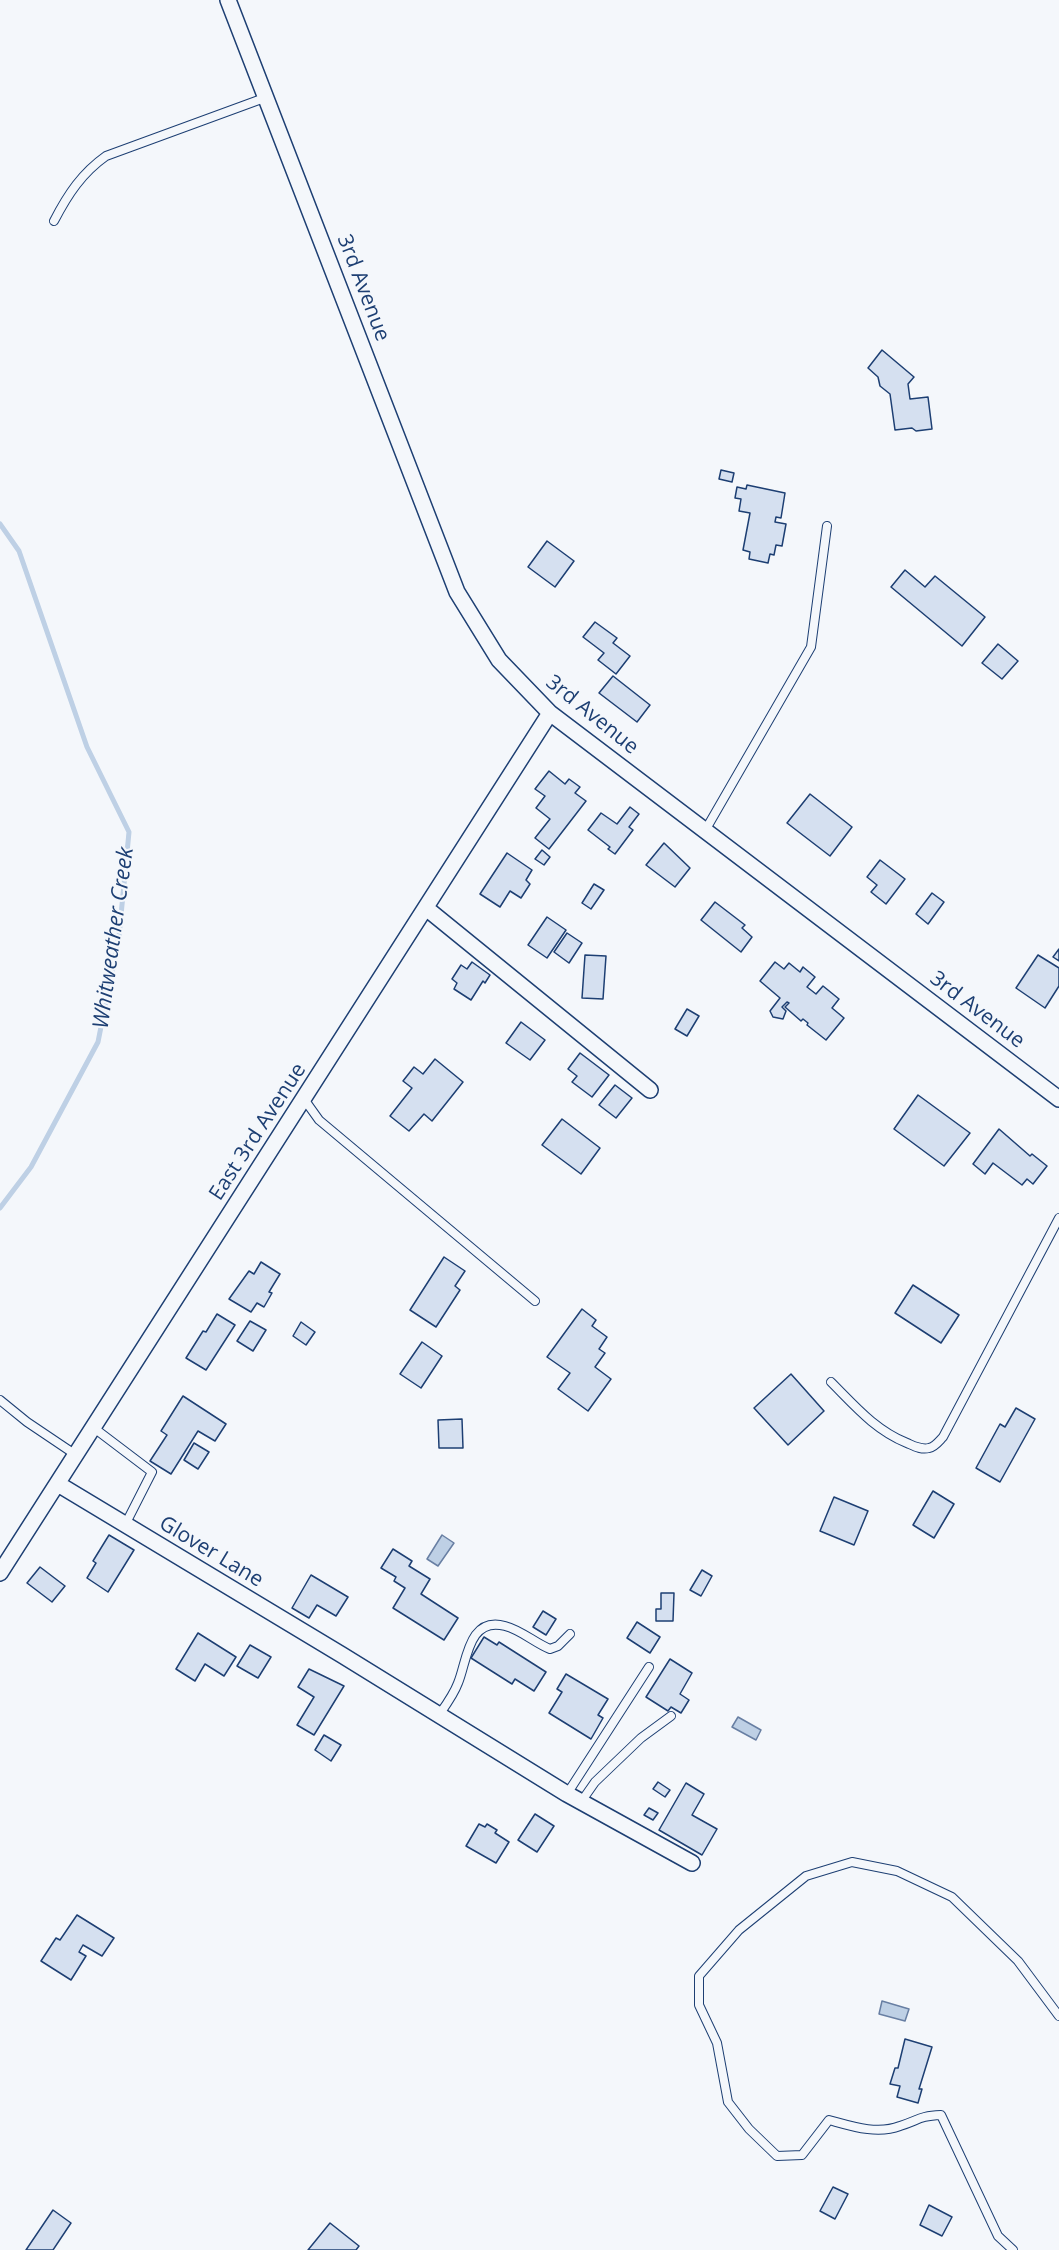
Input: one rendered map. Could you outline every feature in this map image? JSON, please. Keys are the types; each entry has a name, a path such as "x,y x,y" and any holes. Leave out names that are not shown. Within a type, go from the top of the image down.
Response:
{"street":[{"name":"3rd Avenue","path":"228,0 457,592 499,660 550,713 706,829 1059,1099"},
{"name":"East 3rd Avenue","path":"0,1573 550,713"},
{"path":"426,908 650,1090"},
{"name":"Glover Lane","path":"58,1484 580,1802 692,1863"}],"lane":[{"path":"54,221 76,183 106,156 267,97"},
{"path":"706,829 811,647 827,526"},
{"path":"304,1099 320,1120 535,1301"},
{"path":"831,1382 871,1422 890,1436 920,1448 928,1448 936,1444 943,1437 1059,1218"},
{"path":"0,1400 27,1422 76,1455"},
{"path":"94,1428 152,1473 125,1525"},
{"path":"439,1715 459,1682 468,1647 479,1631 489,1626 502,1625 550,1649 558,1647 570,1635"},
{"path":"567,1794 649,1667"},
{"path":"580,1802 595,1782 641,1738 671,1716"},
{"path":"1013,2250 998,2236 941,2115 923,2116 898,2127 863,2129 829,2120 802,2155 777,2156 749,2129 728,2102 717,2043 699,2005 699,1976 739,1930 806,1876 852,1862 897,1871 952,1897 1018,1961 1059,2016"}],"water":[{"path":"442,1535 454,1543 438,1566 427,1559"},
{"path":"738,1717 761,1730 756,1740 732,1727"},
{"path":"882,2001 909,2009 905,2021 879,2014"}],"building":[{"path":"882,350 914,377 908,384 910,399 928,397 932,429 895,430 890,394 880,386 878,377 868,368"},
{"path":"721,470 734,473 732,482 719,479"},
{"path":"747,485 785,493 781,518 776,517 775,522 786,524 782,546 776,545 774,555 770,554 768,563 749,559 750,552 743,550 750,513 739,511 741,499 735,498 737,487 746,489"},
{"path":"547,541 574,561 555,587 528,567"},
{"path":"905,570 925,587 935,576 985,617 962,646 891,587"},
{"path":"595,622 617,638 613,643 630,656 616,674 598,660 604,653 583,637"},
{"path":"998,644 1018,661 1002,679 982,663"},
{"path":"613,676 650,705 637,722 599,693"},
{"path":"549,771 565,784 569,779 580,787 575,793 586,801 549,849 535,838 550,819 536,808 545,796 535,789"},
{"path":"810,794 852,827 830,856 787,823"},
{"path":"630,807 639,814 629,827 633,830 615,854 608,849 610,847 588,830 601,813 617,824"},
{"path":"664,843 690,868 675,887 646,865"},
{"path":"542,850 550,857 544,865 535,859"},
{"path":"507,853 532,870 526,880 530,884 521,898 510,891 500,907 480,894"},
{"path":"880,860 905,879 886,904 871,892 877,885 867,877"},
{"path":"594,884 604,890 591,909 582,903"},
{"path":"932,893 944,902 928,924 916,914"},
{"path":"715,902 745,925 742,928 752,937 741,952 701,920"},
{"path":"547,917 566,930 547,958 528,945"},
{"path":"567,933 582,943 569,963 554,952"},
{"path":"1059,949 1059,961 1053,957"},
{"path":"585,955 606,956 603,999 582,998"},
{"path":"1038,955 1059,968 1059,986 1045,1008 1016,988"},
{"path":"472,962 490,975 485,983 483,981 471,1000 454,989 457,983 452,979 461,965 467,969"},
{"path":"775,962 784,969 789,963 800,972 803,967 815,977 807,987 816,994 823,986 839,999 832,1008 844,1018 826,1040 807,1025 808,1023 803,1019 801,1021 785,1007 789,1003 787,1002 782,1007 786,1011 783,1019 773,1017 770,1011 780,998 760,981"},
{"path":"687,1009 699,1016 687,1036 675,1029"},
{"path":"521,1022 545,1040 530,1060 506,1043"},
{"path":"580,1053 609,1075 592,1097 572,1082 577,1076 568,1069"},
{"path":"435,1059 463,1082 432,1121 424,1114 409,1131 390,1116 412,1088 403,1081 414,1067 423,1074"},
{"path":"615,1085 632,1098 616,1118 599,1105"},
{"path":"918,1095 970,1133 944,1166 894,1129"},
{"path":"562,1119 600,1148 581,1174 542,1145"},
{"path":"999,1129 1030,1156 1032,1154 1047,1166 1033,1184 1027,1179 1022,1185 993,1163 985,1174 973,1164"},
{"path":"444,1257 465,1271 455,1286 460,1290 436,1327 410,1310"},
{"path":"261,1262 280,1274 269,1292 272,1293 264,1307 257,1303 251,1312 229,1299 249,1271 254,1274"},
{"path":"913,1285 959,1315 941,1343 895,1313"},
{"path":"582,1309 596,1320 592,1326 607,1337 599,1349 605,1353 595,1367 611,1379 588,1411 558,1389 570,1373 547,1357"},
{"path":"217,1314 235,1325 206,1370 186,1358"},
{"path":"250,1321 266,1330 253,1351 237,1341"},
{"path":"301,1322 315,1332 306,1345 293,1336"},
{"path":"422,1342 442,1356 421,1388 400,1374"},
{"path":"791,1374 824,1411 788,1445 754,1408"},
{"path":"183,1396 226,1424 215,1441 198,1431 171,1474 150,1461 167,1435 161,1431"},
{"path":"1016,1408 1035,1419 1000,1482 976,1468 1000,1424 1005,1427"},
{"path":"462,1419 463,1448 439,1448 438,1420"},
{"path":"194,1443 209,1452 198,1469 184,1460"},
{"path":"933,1491 954,1504 934,1538 913,1525"},
{"path":"834,1497 868,1511 854,1545 820,1531"},
{"path":"109,1535 134,1550 108,1592 87,1578 96,1563 93,1561"},
{"path":"393,1549 412,1561 409,1566 430,1579 421,1594 458,1618 444,1640 393,1608 405,1588 394,1581 396,1577 381,1568"},
{"path":"40,1567 65,1586 52,1602 27,1583"},
{"path":"702,1570 712,1576 701,1596 690,1590"},
{"path":"311,1575 348,1597 336,1616 317,1605 309,1618 292,1608"},
{"path":"661,1593 674,1593 673,1621 656,1621 656,1609 661,1609"},
{"path":"543,1611 556,1619 546,1635 533,1627"},
{"path":"637,1622 660,1637 650,1653 627,1638"},
{"path":"198,1633 236,1657 224,1676 205,1664 195,1681 176,1669"},
{"path":"484,1637 497,1645 499,1642 546,1672 534,1691 515,1679 512,1684 471,1658"},
{"path":"250,1645 271,1657 258,1678 237,1666"},
{"path":"670,1659 692,1673 680,1694 689,1700 681,1713 671,1707 668,1711 646,1697"},
{"path":"309,1669 344,1686 314,1735 297,1725 314,1697 298,1687"},
{"path":"566,1674 608,1699 598,1715 603,1718 591,1739 549,1713 562,1692 557,1689"},
{"path":"324,1735 341,1745 331,1761 315,1750"},
{"path":"658,1782 670,1790 665,1797 653,1789"},
{"path":"686,1783 704,1794 692,1815 717,1829 702,1855 659,1830"},
{"path":"649,1808 658,1813 653,1820 644,1815"},
{"path":"535,1814 554,1826 537,1852 518,1840"},
{"path":"479,1824 485,1827 487,1824 497,1830 495,1833 509,1842 496,1863 466,1846"},
{"path":"77,1915 114,1938 102,1956 83,1945 79,1952 86,1956 71,1980 41,1961 56,1938 60,1940"},
{"path":"905,2039 932,2047 919,2089 922,2089 918,2103 897,2097 900,2086 890,2084 895,2068 898,2068"},
{"path":"833,2187 848,2194 835,2219 820,2211"},
{"path":"929,2205 952,2217 942,2236 920,2225"},
{"path":"53,2210 71,2223 53,2250 26,2250"},
{"path":"330,2223 359,2246 356,2250 308,2250"}],"waterway":[{"name":"Whitweather Creek","path":"0,524 19,551 87,747 129,832 119,936 98,1042 31,1167 0,1208"}]}
